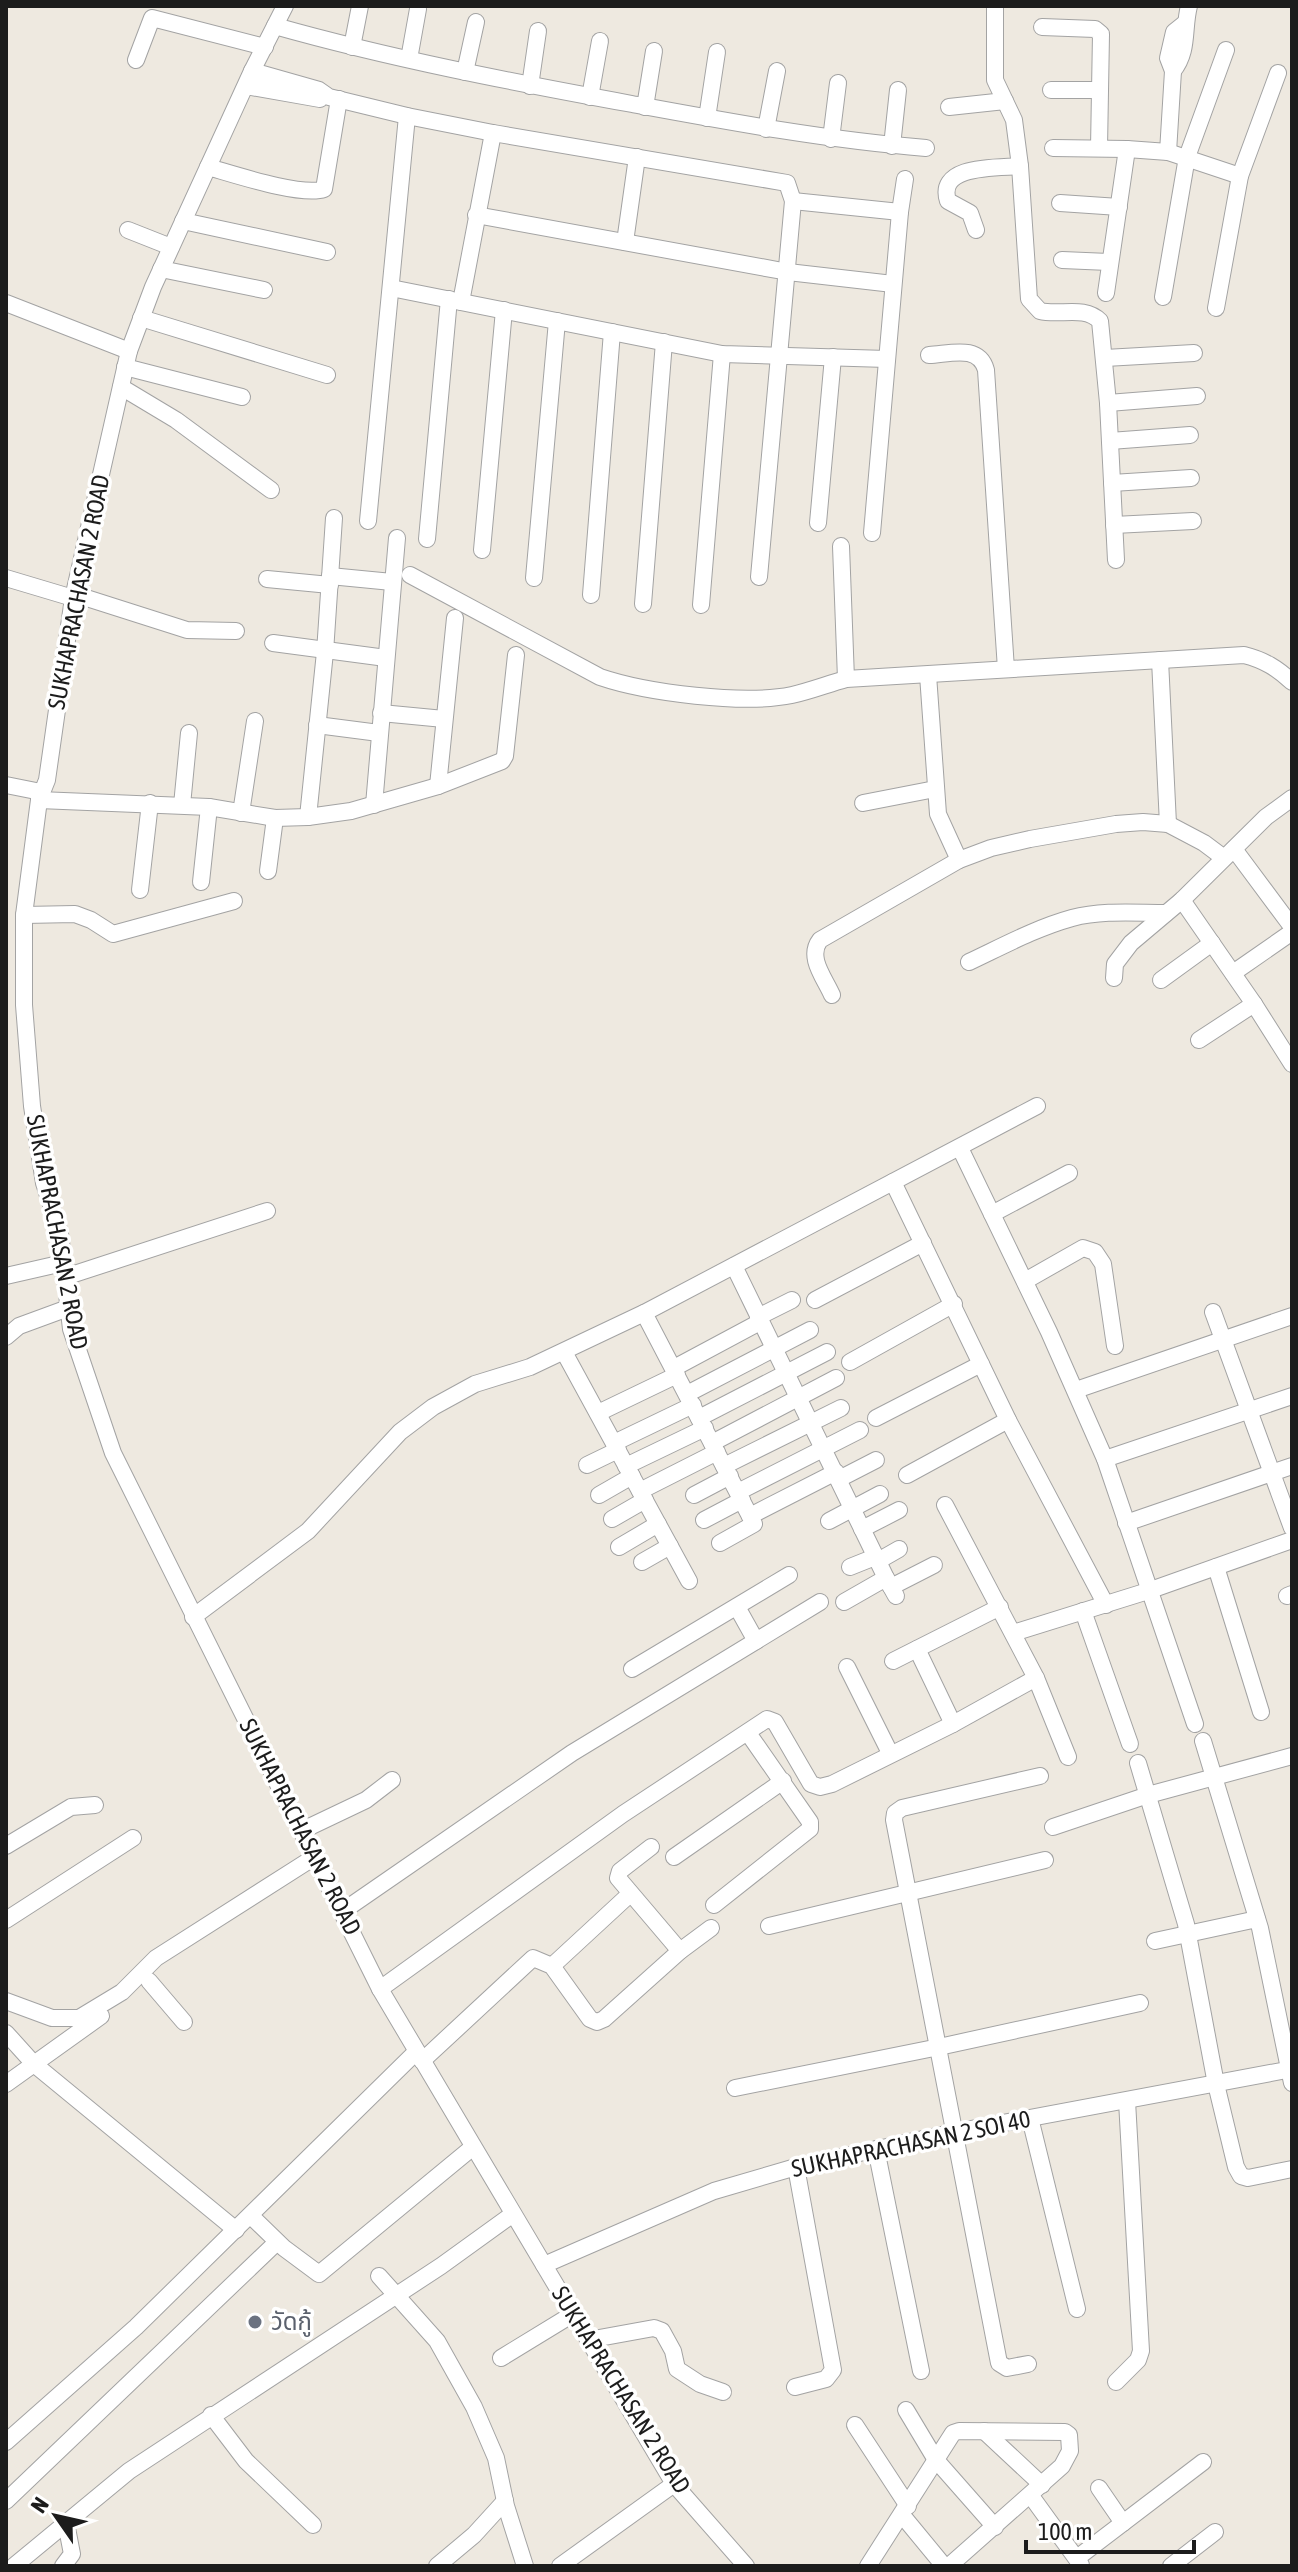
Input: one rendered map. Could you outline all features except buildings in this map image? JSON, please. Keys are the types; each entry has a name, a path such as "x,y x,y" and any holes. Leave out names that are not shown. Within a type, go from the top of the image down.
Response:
{"street":[{"name":"SUKHAPRACHASAN 2 ROAD","path":"285,6 249,78 141,318 127,359 74,596 47,780 40,796 24,915 24,1005 32,1106 44,1183 60,1233 71,1329 113,1453 380,1989 674,2484 746,2566"},
{"path":"352,47 360,6"},
{"path":"995,6 995,80 1014,120 1029,299 1040,311 1093,314 1100,321 1105,358 1116,560"},
{"path":"1168,152 1173,71 1181,61 1189,6"},
{"path":"409,59 418,9"},
{"path":"136,60 152,18 265,47"},
{"path":"465,72 476,22"},
{"path":"275,26 352,47 530,86 766,129 926,148"},
{"path":"1042,27 1100,31 1099,148"},
{"path":"530,86 538,31"},
{"path":"590,97 600,41"},
{"path":"1163,297 1187,157 1226,50"},
{"path":"645,107 654,51"},
{"path":"707,118 717,52"},
{"path":"766,129 777,71"},
{"path":"1216,308 1240,176 1278,73"},
{"path":"249,78 314,99 334,98 493,133 781,181 790,188 793,201 788,272 777,356 759,577"},
{"path":"831,139 838,83"},
{"path":"892,146 898,90"},
{"path":"1051,90 1099,90"},
{"path":"208,167 276,185 317,192 324,189 334,98"},
{"path":"949,107 1005,101"},
{"path":"368,521 407,116"},
{"path":"427,539 455,300 493,133"},
{"path":"1053,148 1168,152 1240,176"},
{"path":"1106,293 1127,149"},
{"path":"625,242 637,157"},
{"path":"976,230 970,213 948,201 948,184 962,171 1020,166"},
{"path":"872,533 905,179"},
{"path":"793,201 900,212"},
{"path":"1060,203 1119,207"},
{"path":"476,215 788,272 893,284"},
{"path":"183,221 327,252"},
{"path":"128,230 171,247"},
{"path":"1062,260 1109,262"},
{"path":"161,269 264,290"},
{"path":"391,288 722,354 887,359"},
{"path":"6,303 127,359 242,397"},
{"path":"482,550 504,310"},
{"path":"141,318 327,375"},
{"path":"534,578 557,321"},
{"path":"591,595 612,332"},
{"path":"643,604 664,342"},
{"path":"929,355 971,352 984,361 1006,669"},
{"path":"1105,358 1194,353"},
{"path":"701,605 722,354"},
{"path":"818,523 833,357"},
{"path":"121,387 176,420 271,490"},
{"path":"1108,403 1197,396"},
{"path":"1110,441 1190,435"},
{"path":"1112,483 1191,478"},
{"path":"308,817 325,652 334,518"},
{"path":"1114,525 1193,521"},
{"path":"374,805 397,538"},
{"path":"841,546 846,679"},
{"path":"410,575 600,677 621,684 731,699 790,695 846,679 1244,655 1275,667 1292,682"},
{"path":"6,578 187,630 236,631"},
{"path":"267,579 392,582"},
{"path":"438,786 455,618"},
{"path":"273,643 386,658"},
{"path":"6,785 40,796 209,807 275,818 333,815 374,805 438,786 502,761 516,655"},
{"path":"1160,660 1168,824"},
{"path":"928,675 938,814 959,860"},
{"path":"381,713 444,719"},
{"path":"241,813 255,721"},
{"path":"317,725 379,733"},
{"path":"182,805 189,733"},
{"path":"863,803 935,789"},
{"path":"1114,978 1119,955 1182,900 1266,817 1292,798"},
{"path":"140,890 150,803"},
{"path":"201,882 209,807"},
{"path":"268,871 275,818"},
{"path":"832,995 813,955 820,940 959,860 991,848 1087,828 1143,822 1168,824 1229,853 1292,930 1233,973"},
{"path":"1182,900 1254,1004 1285,1038 1292,1064"},
{"path":"24,915 75,914 113,934 234,901"},
{"path":"969,962 1018,938 1074,918 1096,914 1166,913"},
{"path":"1161,980 1212,943"},
{"path":"1199,1040 1254,1004"},
{"path":"193,1617 308,1531 400,1432 433,1407 475,1384 530,1367 644,1313 1037,1106"},
{"path":"960,1148 1076,1390 1105,1459 1195,1724"},
{"path":"992,1214 1069,1173"},
{"path":"893,1182 1008,1420 1106,1605"},
{"path":"6,1276 64,1270 267,1211"},
{"path":"815,1300 923,1243"},
{"path":"1025,1281 1083,1248 1095,1252 1103,1264 1115,1346"},
{"path":"734,1266 891,1587"},
{"path":"598,1413 676,1372 792,1300"},
{"path":"850,1362 954,1304"},
{"path":"6,1337 19,1326 68,1308"},
{"path":"1213,1312 1292,1528"},
{"path":"644,1313 754,1524 720,1543"},
{"path":"1076,1390 1292,1316"},
{"path":"694,1495 708,1435 774,1349 810,1330"},
{"path":"564,1352 689,1581"},
{"path":"599,1495 636,1484 708,1435 786,1373 827,1352"},
{"path":"876,1418 981,1364"},
{"path":"612,1519 636,1484 708,1435 799,1398 836,1378"},
{"path":"1105,1459 1292,1396"},
{"path":"587,1465 616,1446 811,1423 841,1408"},
{"path":"907,1475 1008,1420"},
{"path":"704,1520 740,1496 860,1430"},
{"path":"750,1516 876,1460"},
{"path":"1126,1523 1292,1466"},
{"path":"829,1521 880,1494"},
{"path":"945,1505 1036,1678 1068,1757"},
{"path":"862,1529 899,1510"},
{"path":"619,1547 658,1524"},
{"path":"1013,1633 1106,1605 1292,1540"},
{"path":"642,1562 670,1546"},
{"path":"850,1567 899,1549"},
{"path":"844,1602 891,1587 934,1565"},
{"path":"1216,1567 1261,1712"},
{"path":"632,1669 789,1575"},
{"path":"343,1911 572,1753 820,1602"},
{"path":"737,1607 756,1641"},
{"path":"893,1661 1000,1607"},
{"path":"1083,1611 1130,1744"},
{"path":"917,1649 953,1724"},
{"path":"847,1667 890,1753"},
{"path":"380,1989 623,1814 767,1719 775,1722 811,1784 820,1787 832,1784 953,1724 1036,1678"},
{"path":"714,1905 810,1829 810,1822 748,1733"},
{"path":"1203,1741 1257,1919 1291,2074"},
{"path":"1053,1827 1148,1795 1292,1756"},
{"path":"1138,1763 1188,1933 1216,2084 1236,2167 1241,2176 1248,2178 1292,2169"},
{"path":"1028,2364 1007,2368 999,2363 894,1820 895,1813 902,1808 1040,1776"},
{"path":"303,1830 366,1800 392,1780"},
{"path":"674,1857 783,1781"},
{"path":"6,1846 71,1807 95,1805"},
{"path":"6,1920 133,1838"},
{"path":"651,1847 620,1871 618,1878 680,1951"},
{"path":"6,2001 52,2018 79,2018 122,1992 163,1954 316,1856"},
{"path":"769,1926 1045,1860"},
{"path":"552,1966 630,1894"},
{"path":"1155,1941 1257,1919"},
{"path":"6,2442 136,2327 419,2056 533,1958 552,1966 590,2019 597,2022 711,1928"},
{"path":"6,2084 149,1981 163,1954"},
{"path":"149,1981 184,2022"},
{"path":"735,2088 1140,2003"},
{"path":"6,2033 34,2064 236,2230"},
{"name":"SUKHAPRACHASAN 2 SOI 40","path":"544,2265 714,2191 796,2167 955,2132 1216,2084 1291,2074"},
{"path":"1116,2382 1138,2360 1141,2351 1127,2101"},
{"path":"1030,2118 1077,2309"},
{"path":"251,2216 277,2242 319,2274 473,2147"},
{"path":"876,2149 921,2371"},
{"path":"795,2387 826,2379 833,2370 796,2167"},
{"path":"14,2566 129,2471 441,2266 513,2214"},
{"path":"6,2501 277,2242"},
{"path":"379,2276 437,2341 474,2407 496,2458 505,2501 525,2566"},
{"path":"501,2358 573,2314"},
{"path":"588,2340 654,2328 662,2331 673,2351 677,2369 700,2384 723,2392"},
{"path":"906,2410 936,2460 995,2527"},
{"path":"211,2415 246,2461 313,2525"},
{"path":"855,2425 905,2511 947,2566 1037,2491 1067,2460 1071,2442 1065,2432 953,2433 905,2511 868,2566"},
{"path":"984,2431 1037,2491 1079,2562 1123,2523 1203,2462"},
{"path":"560,2566 674,2484"},
{"path":"1099,2488 1123,2523"},
{"path":"437,2566 474,2535 505,2501"},
{"path":"63,2566 72,2554 66,2523"},
{"path":"1171,2566 1215,2532"}],"place":[{"name":"วัดกู้","path":"255,2322"}]}
